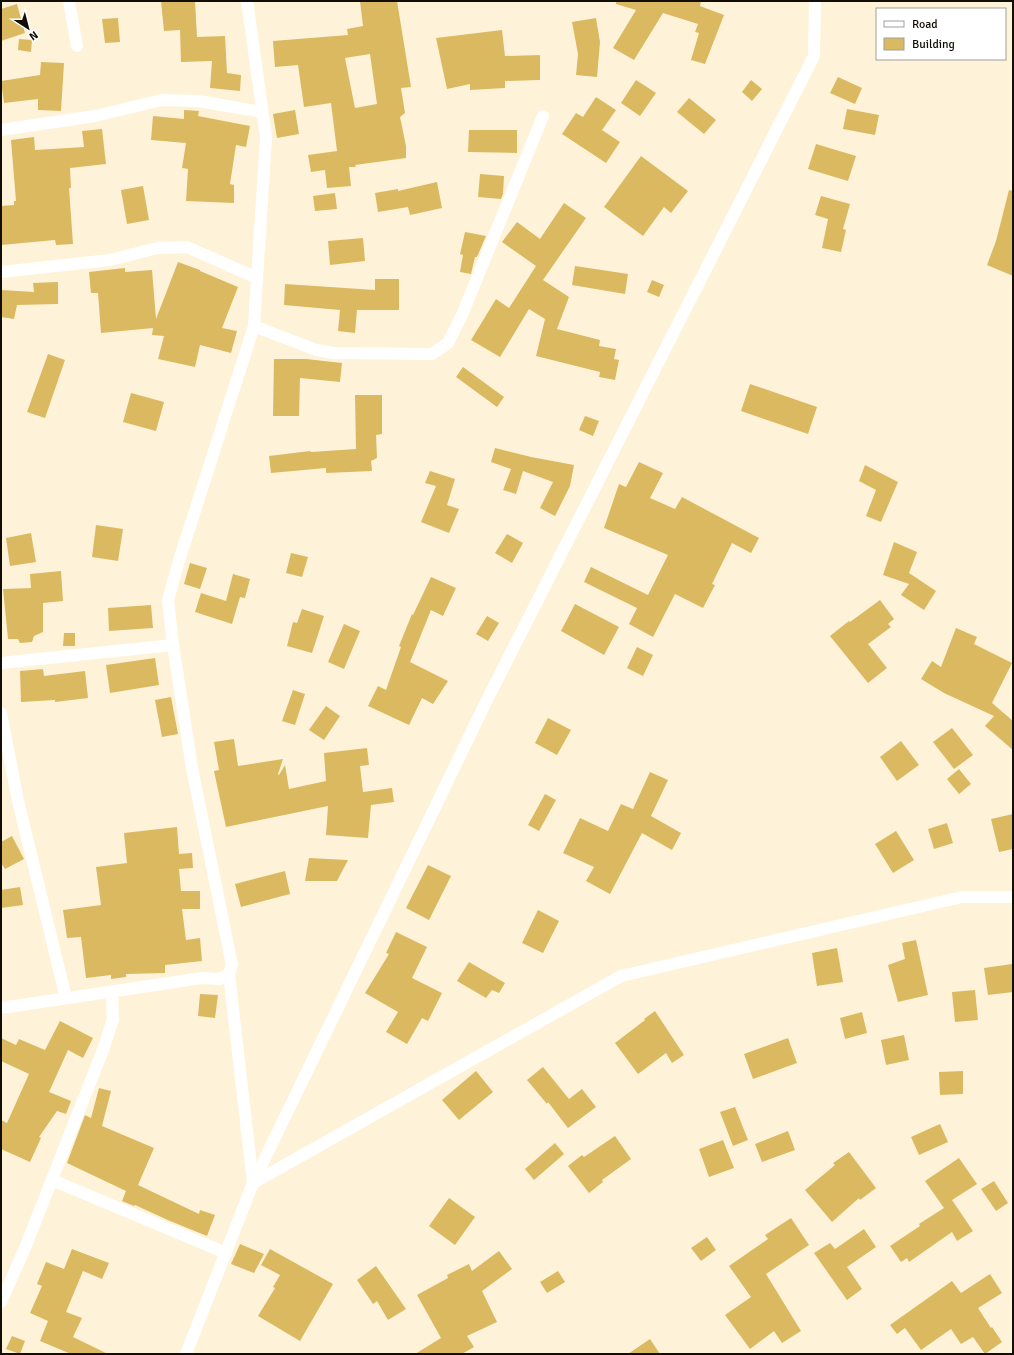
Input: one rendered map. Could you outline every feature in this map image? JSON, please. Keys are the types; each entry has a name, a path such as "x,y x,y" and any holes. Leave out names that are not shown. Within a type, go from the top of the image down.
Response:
{"street":[{"path":"69,1 77,46"},
{"path":"248,1 266,137 254,326 178,564 168,600 173,645 192,768 230,951 232,965 229,974 253,1183"},
{"path":"186,1354 253,1183 486,702 814,56 815,1"},
{"path":"1,130 95,116 162,100 198,101 262,112"},
{"path":"254,326 316,350 334,352 432,354 443,347 448,343 462,315 543,116"},
{"path":"1,272 110,260 157,248 187,247 257,278"},
{"path":"1,663 173,645"},
{"path":"1,713 18,801 66,998"},
{"path":"253,1183 621,976 962,897 1013,897"},
{"path":"1,1008 202,978 220,979 229,974"},
{"path":"1,1302 25,1248 103,1050 113,1019 112,992"},
{"path":"52,1180 226,1253"}],"building":[{"path":"161,1 195,1 197,37 225,36 227,73 241,75 240,91 210,88 212,61 181,62 180,30 164,31"},
{"path":"360,1 397,1 411,87 401,88 405,113 400,117 406,146 406,158 349,167 351,186 327,188 325,170 311,172 308,155 337,151 331,103 304,107 298,65 275,67 273,41 348,35 347,29 363,26","holes":["370,54 377,104 355,108 345,58"]},
{"path":"616,1 701,1 700,6 724,15 705,64 691,60 699,33 695,32 698,24 663,13 634,60 613,48 636,10 616,4"},
{"path":"17,4 25,33 1,41 1,9"},
{"path":"118,18 120,42 105,43 102,19"},
{"path":"596,18 600,42 597,77 576,75 578,54 572,22"},
{"path":"502,30 505,56 540,55 540,80 505,81 505,88 470,90 470,84 447,89 436,38"},
{"path":"19,39 32,40 31,52 18,50"},
{"path":"41,62 64,63 61,111 38,110 38,99 4,103 1,81 40,75"},
{"path":"838,77 862,88 855,104 830,93"},
{"path":"636,80 656,93 640,116 621,103"},
{"path":"751,80 762,89 752,101 742,92"},
{"path":"596,97 616,110 602,130 620,142 606,163 562,134 576,113 583,117"},
{"path":"689,98 716,120 704,134 677,112"},
{"path":"847,109 879,115 875,135 843,129"},
{"path":"184,110 199,111 198,116 250,126 246,147 236,145 230,184 234,185 234,203 186,201 188,169 182,168 186,143 151,140 153,116 184,119"},
{"path":"295,110 299,134 277,138 273,114"},
{"path":"102,129 106,164 70,168 71,188 69,188 73,244 56,245 55,240 1,245 1,206 14,205 14,201 16,201 11,140 34,137 35,150 84,147 82,131"},
{"path":"469,130 517,130 517,153 468,152"},
{"path":"816,144 856,156 848,181 808,169"},
{"path":"641,156 688,191 671,213 664,207 643,236 604,207"},
{"path":"480,174 504,176 503,194 501,199 478,197"},
{"path":"437,182 442,208 410,215 408,207 378,212 375,193 398,189 398,191"},
{"path":"143,186 149,220 127,224 121,190"},
{"path":"1009,190 1013,191 1013,276 987,265 996,241"},
{"path":"335,193 337,209 315,211 313,196"},
{"path":"821,196 850,204 843,229 846,230 841,252 822,248 828,219 815,215"},
{"path":"564,203 586,218 543,280 569,297 557,329 600,340 599,346 616,349 614,359 619,360 615,380 599,377 600,372 536,356 545,319 529,309 500,357 471,340 496,299 509,308 536,266 502,242 517,222 540,239"},
{"path":"465,232 486,236 477,257 475,257 471,274 460,272 463,255 460,254"},
{"path":"363,238 365,261 330,265 328,241"},
{"path":"178,262 238,287 222,328 237,331 231,353 200,345 195,367 158,359 164,336 152,335 153,328 101,333 98,293 91,293 89,272 125,268 125,272 152,270 156,319"},
{"path":"575,266 628,274 625,294 572,285"},
{"path":"375,279 399,279 399,310 357,310 355,333 338,331 340,310 284,305 285,284 375,290"},
{"path":"652,280 664,285 659,297 647,292"},
{"path":"58,282 58,304 17,305 14,319 1,317 1,290 34,292 33,283"},
{"path":"48,354 65,360 45,418 27,412"},
{"path":"274,359 306,359 342,363 340,382 300,378 299,416 273,416"},
{"path":"463,367 504,397 497,407 456,377"},
{"path":"750,384 817,407 808,434 741,411"},
{"path":"131,393 164,402 156,431 123,422"},
{"path":"355,395 382,395 382,434 376,435 377,458 371,461 372,471 326,473 326,468 271,473 269,456 310,451 356,449"},
{"path":"585,416 599,421 593,436 579,430"},
{"path":"495,448 531,457 574,465 570,486 555,516 540,508 553,482 523,471 516,494 503,490 511,469 491,462"},
{"path":"639,462 663,473 650,498 675,509 682,497 759,538 751,553 732,543 712,584 715,585 703,608 675,594 653,637 629,624 637,608 584,582 591,567 648,595 668,555 604,528 619,484 626,487"},
{"path":"865,465 898,482 881,522 866,516 876,490 859,481"},
{"path":"430,471 455,479 447,505 459,509 449,533 421,522 436,486 425,483"},
{"path":"96,525 123,529 118,561 92,557"},
{"path":"31,533 36,562 10,566 6,538"},
{"path":"507,534 523,543 512,563 495,553"},
{"path":"894,542 917,552 909,573 936,591 924,610 901,595 909,584 883,575"},
{"path":"291,553 308,557 302,577 286,573"},
{"path":"190,563 207,568 200,589 184,584"},
{"path":"61,571 63,601 43,603 43,632 34,636 32,642 20,643 18,639 8,639 3,589 31,588 30,574"},
{"path":"233,574 250,579 245,598 240,597 232,624 195,612 201,593 226,601"},
{"path":"431,577 456,588 443,616 431,610 410,662 448,681 433,704 422,698 409,725 368,706 378,686 386,690 401,647 399,646 412,614 413,615"},
{"path":"880,600 894,619 888,624 891,627 868,644 887,668 868,683 830,636"},
{"path":"575,604 619,627 604,655 561,631"},
{"path":"151,605 153,628 109,631 108,608"},
{"path":"302,609 324,616 312,653 287,646 293,622 297,623"},
{"path":"487,616 499,623 488,641 476,634"},
{"path":"344,624 360,631 344,669 328,662"},
{"path":"956,628 977,637 974,644 1012,663 992,703 1013,721 1013,750 985,726 994,716 944,693 921,679 932,661 941,667"},
{"path":"64,633 75,633 75,646 63,646"},
{"path":"637,647 653,655 643,676 627,668"},
{"path":"155,658 159,685 110,693 106,665"},
{"path":"43,669 44,676 85,671 88,698 55,702 55,700 21,702 20,671"},
{"path":"293,690 305,694 295,725 282,721"},
{"path":"171,697 178,734 162,737 155,700"},
{"path":"326,706 340,716 324,740 309,730"},
{"path":"548,718 571,730 557,755 535,743"},
{"path":"952,728 973,755 954,769 933,742"},
{"path":"234,739 238,766 283,759 278,774 279,775 285,765 289,789 326,781 324,753 367,748 369,765 360,766 363,792 392,788 394,802 371,805 368,838 326,835 328,806 226,827 214,771 219,770 214,742"},
{"path":"901,741 919,765 897,781 880,757"},
{"path":"959,769 971,784 959,794 947,779"},
{"path":"650,772 668,780 651,816 681,833 672,850 642,833 610,894 586,881 594,867 563,853 580,818 608,831 621,804 633,809"},
{"path":"545,794 556,800 539,831 528,825"},
{"path":"1013,814 1013,849 999,852 991,819"},
{"path":"947,823 953,843 934,849 928,829"},
{"path":"177,827 179,854 192,853 193,868 179,869 181,891 200,891 200,909 182,909 186,940 200,938 202,961 165,965 165,973 126,974 126,977 111,979 111,975 86,978 81,937 67,938 63,910 101,905 96,867 127,863 124,833"},
{"path":"896,831 914,860 893,873 875,844"},
{"path":"12,836 24,859 5,869 1,863 1,842"},
{"path":"309,858 348,860 337,881 305,881"},
{"path":"428,865 451,876 429,920 406,908"},
{"path":"285,871 290,894 241,907 235,884"},
{"path":"20,887 23,905 1,908 1,890"},
{"path":"538,910 559,921 543,953 522,943"},
{"path":"396,932 427,947 412,978 442,993 428,1021 422,1018 407,1044 386,1032 398,1012 365,993 389,954 386,953"},
{"path":"916,940 928,995 898,1002 888,965 905,959 902,943"},
{"path":"837,948 843,982 817,986 812,953"},
{"path":"469,962 505,983 499,993 492,990 486,998 457,981"},
{"path":"1012,964 1013,992 988,995 984,968"},
{"path":"975,990 978,1020 955,1022 952,992"},
{"path":"200,994 218,995 215,1018 198,1016"},
{"path":"655,1011 684,1055 672,1063 666,1053 638,1074 615,1043"},
{"path":"862,1012 867,1033 845,1039 840,1018"},
{"path":"60,1021 93,1038 83,1058 68,1050 49,1092 71,1101 66,1114 57,1111 39,1137 41,1138 30,1162 1,1149 1,1120 7,1123 29,1074 1,1061 1,1038 16,1045 19,1039 45,1050"},
{"path":"904,1035 909,1060 886,1065 881,1040"},
{"path":"788,1038 797,1063 753,1079 744,1054"},
{"path":"543,1067 569,1099 582,1089 596,1107 568,1128 548,1102 547,1104 527,1080"},
{"path":"476,1071 493,1092 459,1120 442,1100"},
{"path":"963,1071 963,1094 940,1095 939,1072"},
{"path":"99,1088 111,1091 102,1126 154,1148 138,1185 199,1214 200,1210 215,1215 207,1236 135,1205 134,1206 122,1201 126,1191 67,1163 85,1115 91,1118"},
{"path":"735,1107 748,1140 733,1146 720,1112"},
{"path":"940,1124 948,1142 919,1155 911,1137"},
{"path":"788,1131 795,1150 762,1162 755,1144"},
{"path":"615,1136 631,1159 602,1180 603,1182 589,1193 568,1166 582,1155 584,1157"},
{"path":"723,1140 734,1168 709,1177 699,1149"},
{"path":"555,1143 564,1154 534,1180 525,1169"},
{"path":"849,1152 876,1188 860,1200 859,1198 832,1222 805,1190 835,1165 833,1163"},
{"path":"959,1158 977,1184 952,1200 973,1231 957,1241 952,1232 909,1262 907,1258 901,1262 890,1246 920,1226 919,1224 944,1208 925,1181"},
{"path":"994,1181 1008,1203 996,1211 981,1189"},
{"path":"449,1198 475,1217 455,1245 429,1226"},
{"path":"791,1218 809,1245 766,1274 801,1331 782,1343 774,1331 750,1349 725,1315 751,1297 729,1266 768,1239 765,1235"},
{"path":"864,1229 876,1247 847,1267 862,1289 847,1300 814,1253 830,1243 835,1249"},
{"path":"707,1237 716,1250 701,1261 691,1248"},
{"path":"240,1244 264,1254 254,1273 231,1264"},
{"path":"72,1249 109,1263 102,1279 83,1271 66,1312 82,1318 73,1337 108,1354 71,1354 40,1341 48,1321 30,1313 42,1286 37,1284 46,1262 64,1269"},
{"path":"270,1249 333,1284 300,1341 258,1316 275,1288 273,1287 280,1275 261,1265"},
{"path":"499,1251 512,1269 482,1291 497,1322 467,1336 474,1347 462,1354 415,1354 441,1338 417,1295 448,1278 447,1275 469,1264 472,1271"},
{"path":"376,1266 406,1309 388,1320 377,1301 373,1304 357,1280"},
{"path":"558,1271 565,1282 547,1293 540,1282"},
{"path":"990,1274 1002,1293 978,1308 1002,1342 985,1354 973,1337 961,1344 951,1329 921,1350 905,1328 897,1334 890,1325 952,1281 961,1293"},
{"path":"12,1336 25,1341 20,1354 6,1349"},
{"path":"650,1339 660,1354 628,1354"}]}
